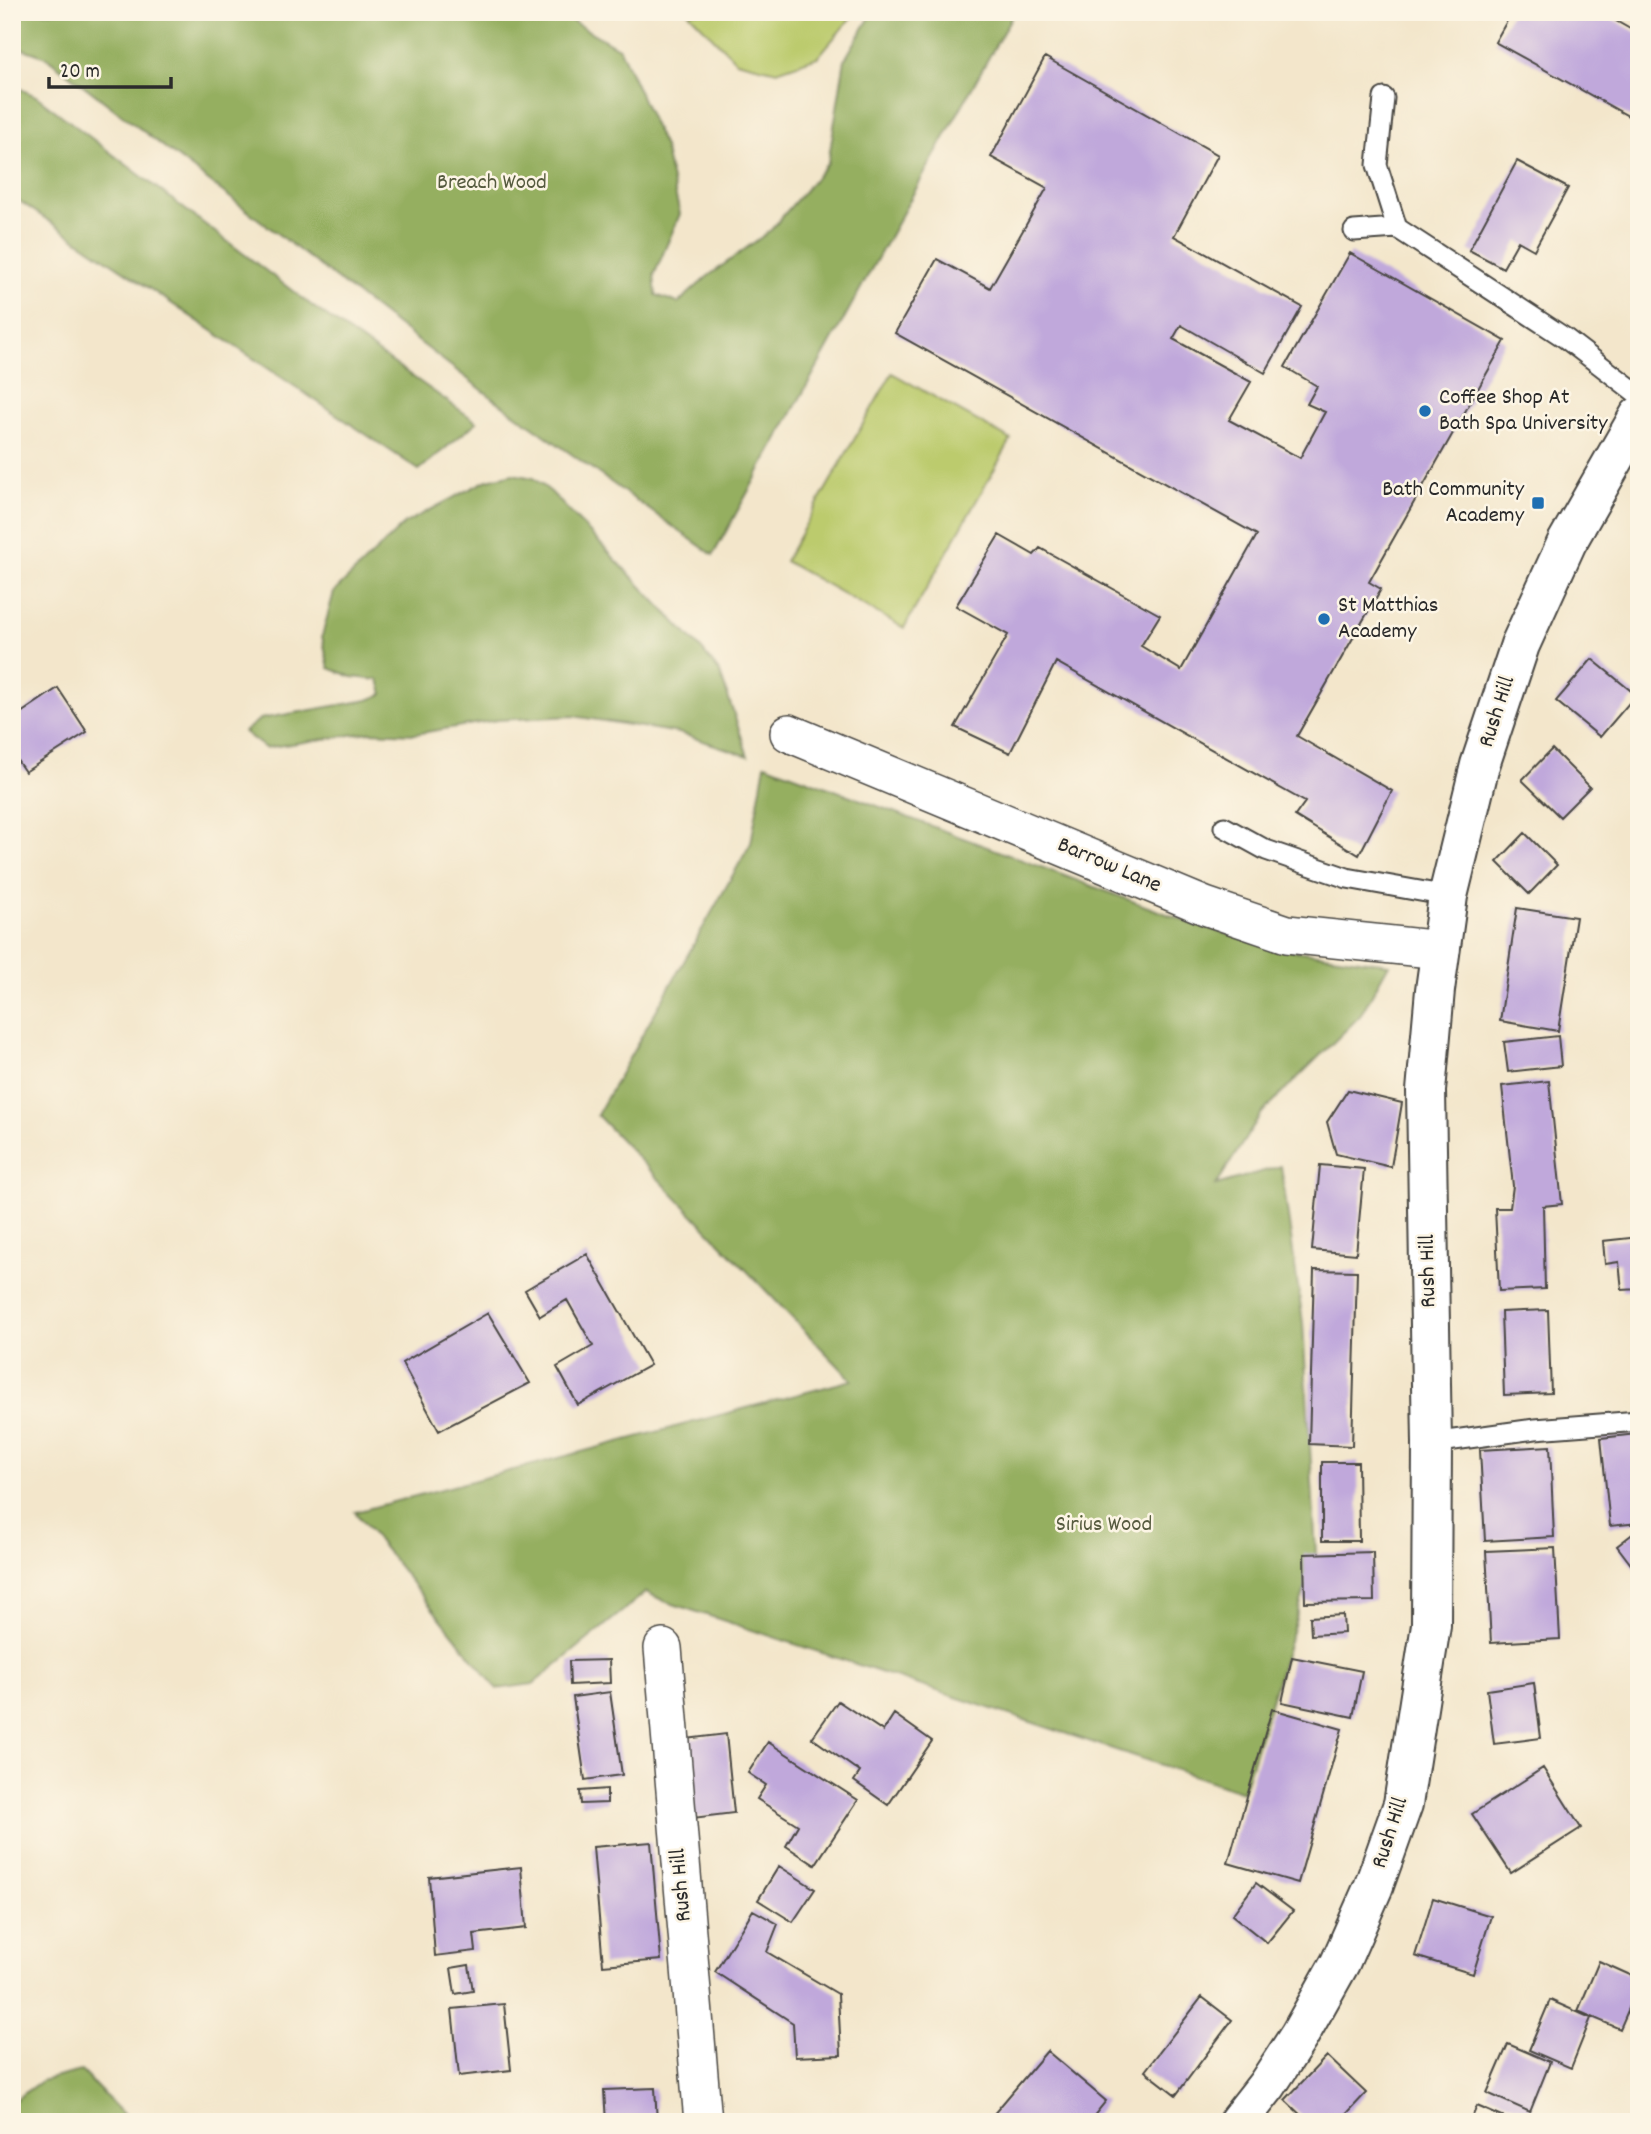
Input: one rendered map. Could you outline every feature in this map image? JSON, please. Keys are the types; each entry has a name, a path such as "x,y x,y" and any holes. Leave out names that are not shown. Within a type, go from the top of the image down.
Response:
{"street":[{"name":"Rush Hill","path":"1238,2122 1267,2085 1299,2036 1340,1963 1373,1888 1403,1804 1432,1625 1426,1091 1435,990 1448,896 1480,765 1520,645 1567,542 1639,416"},
{"name":"Barrow Lane","path":"789,733 1205,906 1287,934 1441,950"},
{"name":"Rush Hill","path":"663,1648 703,2122"}],"lane":[{"path":"1384,98 1377,165 1397,228"},
{"path":"1354,231 1397,228 1565,338 1639,395"},
{"path":"1224,827 1266,850 1347,878 1448,896"},
{"path":"1432,1443 1535,1429 1639,1421"}],"green space":[{"name":"Breach Wood","path":"12,12 556,12 620,49 664,147 680,214 654,275 656,295 678,303 707,277 771,230 828,163 845,59 873,12 1014,12 713,555 494,399 46,57 12,45"},
{"path":"688,12 856,12 818,57 777,71 736,61"},
{"path":"12,85 36,96 315,308 477,422 419,470 12,196"},
{"path":"892,373 1011,440 904,628 785,561"},
{"path":"513,474 533,478 551,492 702,650 720,673 748,756 679,733 573,716 497,720 415,734 370,732 265,748 244,732 260,719 368,700 383,694 379,680 352,677 329,668 322,636 334,592 405,523 487,480"},
{"name":"Sirius Wood","path":"765,764 1191,923 1274,948 1389,964 1360,1016 1261,1114 1216,1185 1281,1166 1303,1323 1316,1553 1243,1792 664,1601 646,1592 533,1684 497,1689 355,1512 852,1380 597,1115 751,843"},
{"path":"81,2071 131,2122 12,2122 12,2102 41,2081"}],"building":[{"path":"1512,12 1600,12 1639,34 1639,122 1495,42"},
{"path":"1045,57 1218,155 1174,236 1302,307 1265,373 1181,325 1173,339 1251,382 1229,420 1300,458 1325,412 1307,404 1317,386 1285,367 1350,253 1505,341 1369,582 1381,589 1297,736 1392,791 1359,855 1295,816 1305,802 1056,662 1010,753 955,727 1008,635 956,606 999,535 1034,555 1040,548 1160,615 1141,646 1181,670 1257,535 895,333 937,259 990,288 1047,188 991,157"},
{"path":"1517,161 1568,188 1534,250 1518,241 1503,268 1469,250"},
{"path":"1592,659 1636,695 1600,737 1556,701"},
{"path":"58,688 87,732 25,772 12,753 12,719"},
{"path":"1552,749 1590,787 1560,817 1522,780"},
{"path":"1525,833 1557,865 1529,894 1497,862"},
{"path":"1517,908 1576,917 1558,1031 1500,1021"},
{"path":"1558,1036 1561,1066 1508,1072 1504,1042"},
{"path":"1549,1081 1562,1204 1543,1206 1545,1289 1499,1291 1495,1208 1510,1208 1513,1186 1502,1086"},
{"path":"1348,1090 1402,1103 1391,1167 1336,1154 1327,1122"},
{"path":"1320,1165 1364,1169 1356,1254 1312,1250"},
{"path":"1639,1237 1639,1289 1622,1290 1619,1262 1605,1264 1603,1241"},
{"path":"587,1254 650,1365 578,1405 557,1367 593,1346 567,1300 540,1316 525,1290"},
{"path":"1314,1270 1357,1271 1352,1446 1309,1444"},
{"path":"1548,1310 1551,1393 1504,1395 1501,1312"},
{"path":"488,1313 530,1383 439,1431 402,1363"},
{"path":"1637,1434 1639,1523 1610,1526 1601,1438"},
{"path":"1550,1446 1554,1537 1485,1541 1480,1450"},
{"path":"1322,1462 1358,1462 1359,1541 1322,1541"},
{"path":"1639,1529 1639,1575 1617,1546"},
{"path":"1555,1548 1560,1639 1491,1643 1486,1551"},
{"path":"1373,1552 1374,1601 1305,1602 1304,1554"},
{"path":"1343,1615 1344,1633 1311,1635 1310,1617"},
{"path":"1292,1657 1362,1671 1353,1717 1282,1702"},
{"path":"609,1660 610,1683 570,1685 569,1661"},
{"path":"1534,1683 1541,1738 1494,1744 1487,1690"},
{"path":"610,1692 622,1775 585,1780 573,1697"},
{"path":"838,1701 883,1731 894,1714 932,1741 888,1805 854,1781 860,1772 812,1738"},
{"path":"1272,1709 1342,1729 1298,1883 1228,1863"},
{"path":"726,1734 734,1813 693,1818 685,1739"},
{"path":"768,1742 858,1800 815,1865 786,1846 798,1825 757,1799 766,1785 748,1773"},
{"path":"1543,1768 1581,1828 1511,1873 1472,1814"},
{"path":"607,1789 607,1803 581,1804 580,1791"},
{"path":"651,1842 661,1960 603,1965 593,1847"},
{"path":"779,1866 815,1889 793,1922 758,1900"},
{"path":"521,1867 526,1928 474,1934 476,1951 435,1956 429,1877"},
{"path":"1256,1883 1293,1911 1267,1943 1232,1915"},
{"path":"1433,1898 1491,1916 1473,1974 1415,1956"},
{"path":"753,1910 778,1924 767,1952 838,1994 841,2055 795,2057 793,2023 715,1972"},
{"path":"1599,1961 1639,1979 1639,1985 1620,2029 1578,2011"},
{"path":"469,1965 473,1991 455,1994 451,1968"},
{"path":"1202,1997 1232,2020 1176,2095 1145,2071"},
{"path":"1550,2000 1591,2018 1571,2068 1529,2050"},
{"path":"504,2004 511,2070 459,2076 452,2009"},
{"path":"1508,2044 1550,2062 1530,2112 1487,2093"},
{"path":"1047,2051 1106,2101 1089,2122 987,2122"},
{"path":"1327,2056 1366,2093 1339,2122 1308,2122 1285,2100"},
{"path":"655,2088 657,2122 606,2122 604,2090"},
{"path":"1477,2106 1514,2122 1470,2122"}],"place":[{"name":"Coffee Shop At Bath Spa University","path":"1425,411"},
{"name":"Bath Community Academy","path":"1538,503"},
{"name":"St Matthias Academy","path":"1324,619"}]}
